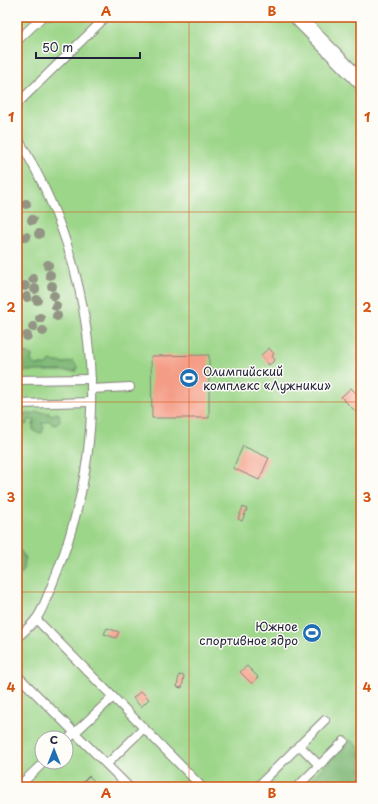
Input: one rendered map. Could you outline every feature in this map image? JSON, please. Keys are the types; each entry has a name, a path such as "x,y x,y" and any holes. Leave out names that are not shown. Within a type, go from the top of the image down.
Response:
{"street":[{"path":"297,17 361,82"}],"lane":[{"path":"17,41 42,17"},
{"path":"17,104 106,17"},
{"path":"17,137 46,190 62,228 70,254 86,324 91,379 88,452 79,505 62,560 51,588 36,619 17,638"},
{"path":"17,380 91,379"},
{"path":"91,388 130,387"},
{"path":"17,404 91,402"},
{"path":"36,619 202,787"},
{"path":"17,675 130,787"},
{"path":"75,733 113,697"},
{"path":"257,787 324,720"},
{"path":"107,764 144,728"},
{"path":"297,787 344,741"},
{"path":"299,745 319,765"},
{"path":"18,787 36,770"}],"green space":[{"name":"Олимпийский комплекс «Лужники»","path":"17,17 361,17 361,787 17,787"},
{"path":"17,331 21,345 17,347"},
{"path":"17,351 32,355 31,361 35,365 46,365 51,361 64,363 73,361 77,366 77,371 17,371"},
{"path":"36,412 49,413 50,415 56,413 59,414 60,420 56,425 52,424 49,420 45,423 41,423 44,427 42,433 37,433 33,430 33,424 35,421 30,419 27,424 17,424 17,414 31,414"},
{"path":"17,551 21,551 25,558 24,569 21,574 17,573"},
{"path":"351,740 361,750 361,787 350,787 344,781 338,787 303,787"}],"building":[{"path":"269,348 274,354 272,356 275,360 269,365 261,355"},
{"path":"209,355 209,418 152,418 151,356"},
{"path":"351,388 361,398 361,417 341,397"},
{"path":"243,446 269,458 259,480 233,468"},
{"path":"243,507 247,509 242,521 238,519"},
{"path":"107,628 119,632 116,638 104,634"},
{"path":"247,666 258,677 252,684 240,672"},
{"path":"179,675 184,676 182,688 177,687"},
{"path":"141,691 149,699 141,707 133,698"},
{"path":"89,776 100,787 78,787"}],"place":[{"name":"Олимпийский комплекс «Лужники»","path":"189,378"},
{"name":"Южное спортивное ядро","path":"312,633"}]}
